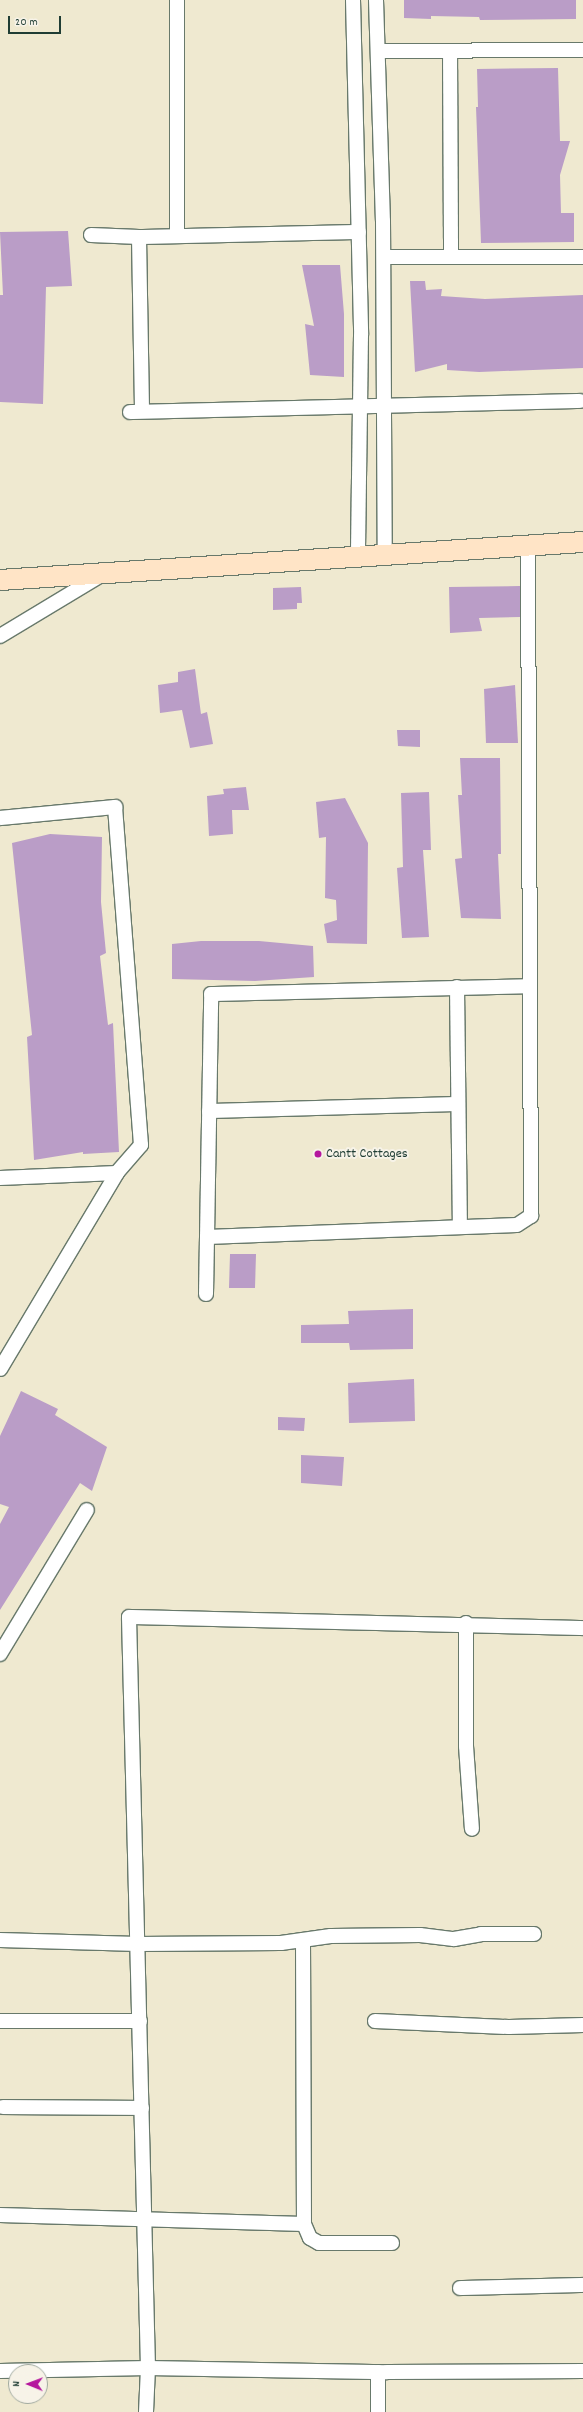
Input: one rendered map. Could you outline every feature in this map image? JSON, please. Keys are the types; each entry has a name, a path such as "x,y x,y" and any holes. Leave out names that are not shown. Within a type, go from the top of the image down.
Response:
{"main road":[{"path":"0,580 583,542"}],"street":[{"path":"176,0 177,236"},
{"path":"353,0 359,232 360,407 358,556"},
{"path":"376,0 384,257 385,554"},
{"path":"378,51 583,50"},
{"path":"450,51 451,257"},
{"path":"91,235 139,237 359,232"},
{"path":"139,237 136,411 580,401"},
{"path":"384,257 583,257"},
{"path":"207,1237 517,1225 531,1216 528,545"},
{"path":"0,636 105,572"},
{"path":"0,818 115,808 141,1145 117,1173 0,1369"},
{"path":"206,1294 211,994 530,986"},
{"path":"457,987 460,1227"},
{"path":"209,1111 458,1104"},
{"path":"0,1175 0,1178 117,1173"},
{"path":"0,1654 88,1510"},
{"path":"146,2412 148,2368 145,2221 129,1617 466,1623 583,1628"},
{"path":"466,1623 466,1746 472,1829"},
{"path":"0,1940 138,1944 282,1943 331,1936 420,1935 454,1939 480,1934 534,1934"},
{"path":"302,1940 304,2224 310,2238 319,2243 392,2243"},
{"path":"0,2020 140,2021"},
{"path":"376,2021 509,2026 583,2026"},
{"path":"3,2107 142,2108"},
{"path":"0,2215 145,2221 304,2224"},
{"path":"460,2288 583,2285"},
{"path":"0,2372 148,2368 378,2372 583,2371"},
{"path":"378,2372 378,2412"}],"building":[{"path":"404,0 576,0 576,19 480,20 479,17 431,16 431,19 404,18"},
{"path":"558,68 560,141 570,141 560,175 561,213 574,213 574,242 481,243 476,107 478,107 477,69"},
{"path":"68,231 72,286 46,287 43,404 0,402 0,295 3,295 0,232"},
{"path":"302,265 340,265 344,314 344,377 310,375 305,324 314,326"},
{"path":"410,281 425,281 426,290 442,289 441,296 485,299 583,295 583,368 479,372 447,370 447,364 415,372"},
{"path":"520,586 520,617 479,618 482,631 450,633 449,587"},
{"path":"301,587 302,603 297,603 297,609 273,610 273,588"},
{"path":"195,669 201,714 207,712 213,744 190,748 182,710 160,713 158,685 178,682 178,672"},
{"path":"515,685 518,743 486,743 484,689"},
{"path":"397,730 420,730 420,747 398,746"},
{"path":"460,758 500,758 501,854 498,854 501,919 461,918 455,859 462,858 458,795 462,795"},
{"path":"246,787 249,810 232,810 233,834 209,836 207,796 224,794 223,789"},
{"path":"429,792 431,850 423,850 429,937 402,938 397,868 403,867 401,793"},
{"path":"345,798 368,843 367,944 327,943 324,924 337,920 336,900 325,898 326,837 319,838 316,802"},
{"path":"50,834 102,837 101,902 106,953 100,956 108,1025 113,1023 119,1152 83,1154 83,1152 34,1160 27,1037 32,1035 12,843"},
{"path":"201,941 259,941 313,946 314,977 255,981 172,979 172,944"},
{"path":"230,1254 256,1254 255,1288 229,1288"},
{"path":"413,1309 413,1349 350,1350 349,1343 301,1343 301,1325 349,1324 348,1311"},
{"path":"414,1379 415,1421 349,1423 348,1383"},
{"path":"21,1391 58,1409 55,1415 107,1447 92,1491 80,1483 0,1610 0,1524 9,1507 0,1504 0,1436"},
{"path":"278,1417 305,1418 304,1431 278,1430"},
{"path":"301,1455 344,1457 342,1486 301,1483"}],"place":[{"name":"Cantt Cottages","path":"318,1154"}]}
